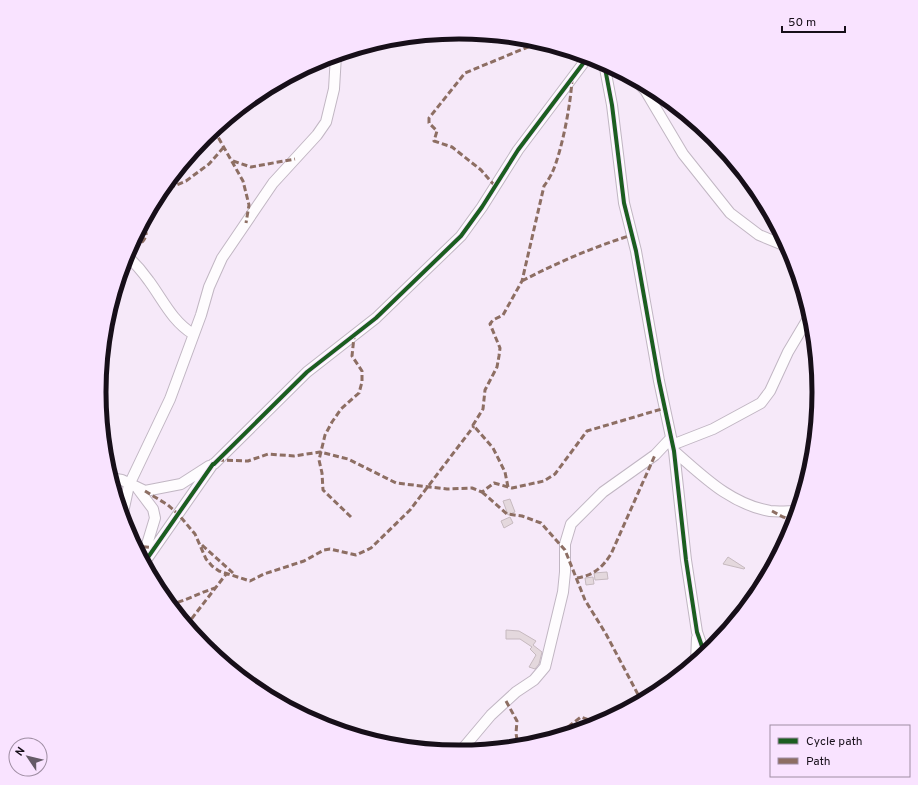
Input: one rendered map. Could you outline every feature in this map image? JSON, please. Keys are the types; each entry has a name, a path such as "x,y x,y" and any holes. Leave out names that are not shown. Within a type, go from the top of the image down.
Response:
{"street":[{"path":"125,509 201,315 209,287 222,258 273,183 317,135 326,122 334,89 336,62"},
{"path":"117,481 145,491 181,484 214,464 307,372 376,318 460,236 482,207 518,150 584,62"},
{"path":"605,71 612,106 624,203 636,251 672,445 686,560 697,632 703,648"},
{"path":"647,94 683,154 730,213 759,235 780,244"},
{"path":"131,259 149,280 175,320 193,334"},
{"path":"465,746 491,715 516,692 534,680 545,667 563,592 565,544 571,524 603,492 655,454 672,445 713,430 761,403 770,391 788,352 806,322"},
{"path":"672,445 716,488 749,505 772,511 792,511"},
{"path":"147,559 213,464"},
{"path":"134,487 153,509 155,518 144,553"},
{"path":"696,654 697,632"}],"building":[{"path":"510,499 515,512 508,515 503,501"},
{"path":"510,517 513,523 504,528 501,521"},
{"path":"728,557 745,568 723,564"},
{"path":"607,572 608,579 595,580 594,573"},
{"path":"593,577 594,584 586,585 585,578"},
{"path":"506,630 519,631 536,641 533,645 542,652 539,664 535,669 529,667 536,655 530,649 532,647 520,639 506,639"}],"marked path":[{"path":"495,186 481,170 452,147 434,141 437,131 429,123 429,118 465,73 529,46"},
{"path":"508,487 505,472 493,448 473,425 483,409 485,390 497,367 499,356 500,348 490,324 493,320 503,315 522,281 544,186 556,164 562,140 568,113 572,79"},
{"path":"217,135 243,181 249,205 246,223"},
{"path":"172,187 186,181 209,164 223,148"},
{"path":"233,161 251,167 295,159"},
{"path":"137,246 146,236 145,231"},
{"path":"522,281 576,255 632,235"},
{"path":"351,517 323,490 322,473 319,460 325,435 332,422 341,409 359,393 362,382 362,371 352,356 354,337"},
{"path":"218,460 248,461 268,454 294,456 320,452 348,459 396,483 447,489 472,488 482,492 494,483 512,488 544,481 555,474 587,431 665,408"},
{"path":"145,491 168,505 178,514 195,534 206,559 212,566 219,571 250,581 264,574 304,561 324,550 330,549 356,555 371,548 410,510 474,426"},
{"path":"577,578 593,573 611,554 655,455"},
{"path":"482,492 507,514 522,516 541,523 565,550 585,600 606,634 639,697"},
{"path":"772,511 789,519"},
{"path":"202,545 233,573"},
{"path":"141,547 156,548"},
{"path":"189,621 227,573"},
{"path":"175,603 215,588"},
{"path":"506,701 517,721 517,741"},
{"path":"565,730 581,717 590,720"}],"cycle path":[{"path":"147,558 213,464 307,372 376,318 461,236 482,207 518,150 584,62"},
{"path":"606,71 612,105 624,203 636,251 659,381 674,451 686,560 697,632 703,648"}]}
